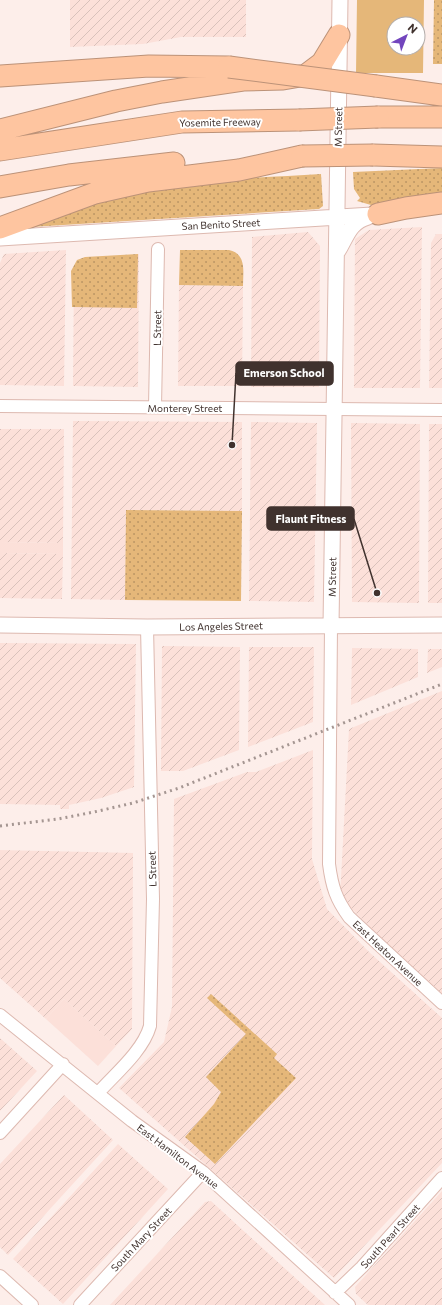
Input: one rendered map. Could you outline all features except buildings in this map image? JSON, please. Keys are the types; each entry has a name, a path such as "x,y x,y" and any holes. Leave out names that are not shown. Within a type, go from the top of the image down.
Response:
{"highway":[{"path":"8,128 116,101 162,92 243,80 283,79 306,75 322,63 339,35"},
{"path":"0,76 149,66 229,67 442,96"},
{"name":"Yosemite Freeway","path":"8,148 182,122 378,117 442,117"},
{"path":"0,228 95,192 148,181 239,170 302,156"},
{"path":"9,185 69,175 188,162 302,156 442,156"},
{"path":"378,214 442,203"}],"street":[{"name":"M Street","path":"337,901 331,882 329,864 340,0"},
{"name":"M Street","path":"336,253 344,237 356,222 378,214"},
{"name":"San Benito Street","path":"0,238 337,218 378,214 442,214"},
{"name":"L Street","path":"155,407 158,249"},
{"name":"Monterey Street","path":"0,406 442,410"},
{"name":"Los Angeles Street","path":"0,625 146,627 442,625"},
{"name":"L Street","path":"98,1093 141,1045 147,1036 150,1026 153,899 146,627"},
{"name":"East Heaton Avenue","path":"337,901 349,918 442,1003"},
{"name":"East Hamilton Avenue","path":"0,1015 63,1064 132,1121 203,1172 349,1305"},
{"path":"0,1133 63,1064"},
{"name":"South Mary Street","path":"80,1305 203,1172"},
{"name":"South Pearl Street","path":"335,1293 362,1267 442,1178"},
{"path":"0,1276 32,1305"}],"shaded area":[{"path":"70,0 246,0 246,37 181,37 143,44 70,47"},
{"path":"357,0 424,0 424,16 386,16 386,56 423,56 423,73 356,73"},
{"path":"434,0 442,0 442,64 433,64"},
{"path":"442,168 442,197 371,205 357,201 360,198 354,189 353,172"},
{"path":"321,174 323,206 319,209 15,228 113,198 168,186 234,179"},
{"path":"422,227 420,388 354,388 355,239 369,230"},
{"path":"308,232 320,246 319,387 251,387 252,237"},
{"path":"436,234 442,234 442,388 429,388 431,243"},
{"path":"66,250 64,386 0,385 0,263 4,254"},
{"path":"180,250 229,250 235,252 239,255 243,264 243,286 179,285"},
{"path":"138,254 137,308 72,307 71,271 77,260 85,257"},
{"path":"139,254 138,387 73,386 74,270 91,260"},
{"path":"179,285 243,286 242,386 178,386"},
{"path":"73,421 242,422 242,511 126,510 125,600 71,599"},
{"path":"251,422 317,423 314,602 249,601"},
{"path":"351,423 420,424 419,603 352,602"},
{"path":"429,424 442,424 442,603 428,603"},
{"path":"0,429 64,429 63,543 0,542"},
{"path":"126,510 242,511 241,601 125,600"},
{"path":"0,542 63,543 63,554 0,553"},
{"path":"0,553 63,554 62,599 0,598"},
{"path":"0,643 136,644 134,787 101,798 69,805 69,809 60,809 60,805 0,804"},
{"path":"162,646 240,647 239,750 183,771 161,771"},
{"path":"249,647 314,647 313,722 248,747"},
{"path":"352,648 418,649 418,677 351,705"},
{"path":"428,649 442,649 442,667 427,673"},
{"path":"442,691 442,994 384,941 340,897 349,729"},
{"path":"313,750 312,859 327,909 369,952 442,1018 442,1163 334,1278 119,1088 164,1042 172,1007 174,799 247,772 256,772"},
{"path":"0,850 133,853 132,1029 116,1046 64,999 46,1019 0,978"},
{"path":"211,994 277,1054 274,1058 296,1078 215,1164 185,1137 214,1104 221,1092 206,1077 246,1034 207,998"},
{"path":"64,999 116,1046 98,1066 46,1019"},
{"path":"0,1038 37,1071 0,1111"},
{"path":"64,1095 113,1140 8,1255 0,1247 0,1164"},
{"path":"118,1144 168,1189 63,1304 13,1259"},
{"path":"442,1191 442,1305 368,1305 356,1294 355,1287"},
{"path":"211,1201 325,1305 110,1305 205,1202"}],"railway":[{"path":"0,826 58,819 133,803 179,788 442,684"}],"place":[{"name":"Emerson School","path":"232,445"},
{"name":"Flaunt Fitness","path":"377,593"}]}
